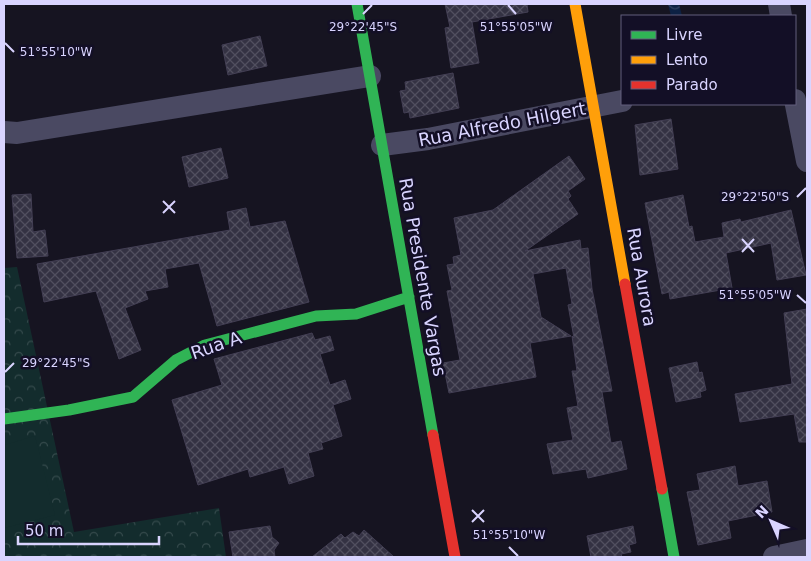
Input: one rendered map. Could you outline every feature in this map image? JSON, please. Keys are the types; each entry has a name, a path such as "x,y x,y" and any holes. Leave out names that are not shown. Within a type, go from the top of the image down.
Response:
{"street":[{"name":"Rua Presidente Vargas","path":"357,4 455,557"},
{"name":"Rua Aurora","path":"575,4 595,106 674,557"},
{"path":"4,132 17,133 370,76"},
{"name":"Rua Alfredo Hilgert","path":"382,145 428,139 621,101"},
{"path":"796,105 807,161"},
{"name":"Rua A","path":"4,419 69,410 133,397 176,360 205,345 316,316 356,314 409,297"},
{"path":"774,557 807,550"}],"green space":[{"path":"17,267 74,532 219,508 226,557 4,557 4,268"},
{"path":"35,436 55,515 4,528 4,445"}],"water":[{"path":"668,4 679,4 682,15 671,15"}],"building":[{"path":"445,4 527,4 528,12 472,22 479,63 451,68 445,28 450,27"},
{"path":"260,36 267,66 228,75 222,45"},
{"path":"453,73 459,108 410,118 409,112 404,113 400,91 406,90 405,82"},
{"path":"671,119 678,169 640,175 635,125"},
{"path":"221,148 228,178 189,187 182,157"},
{"path":"569,156 585,179 568,191 571,196 568,199 578,214 525,251 580,240 581,249 588,248 592,289 612,391 602,392 611,443 621,441 627,469 588,478 586,469 553,474 547,444 573,440 567,408 578,406 572,371 577,371 568,305 572,304 566,268 533,274 541,317 571,336 530,343 536,377 449,393 443,363 460,360 447,291 452,290 447,265 454,264 453,257 461,255 454,218 493,210"},
{"path":"31,194 33,232 45,230 48,256 17,258 12,195"},
{"path":"683,195 689,227 692,226 695,242 724,237 722,223 740,219 741,222 791,210 806,275 777,280 771,243 726,253 732,288 670,299 669,292 662,294 645,203"},
{"path":"246,208 250,227 285,221 309,302 217,326 199,263 165,269 168,287 145,291 148,299 125,308 141,350 119,359 96,291 44,302 37,264 230,230 227,212"},
{"path":"807,309 807,442 799,442 794,414 740,422 735,394 792,384 784,313"},
{"path":"312,333 315,340 330,336 334,350 320,354 330,385 345,380 351,399 333,405 342,436 321,443 323,449 308,453 314,476 289,484 284,467 250,477 248,469 198,485 172,400 222,385 214,359"},
{"path":"697,362 699,373 702,372 706,390 700,392 701,397 676,402 669,368"},
{"path":"735,466 738,486 767,481 772,512 728,521 731,538 698,545 687,492 700,490 697,474"},
{"path":"270,526 272,537 279,543 274,550 275,557 233,557 229,532"},
{"path":"633,526 636,543 629,545 631,552 621,554 622,557 591,557 587,536"},
{"path":"364,530 394,557 312,557 341,534 345,538 353,532 359,536"}],"traffic: fast":[{"path":"357,4 433,435"},
{"path":"4,419 69,410 133,397 176,360 205,345 316,316 356,314 409,297"},
{"path":"662,489 674,557"}],"traffic: slow":[{"path":"575,4 625,284"}],"traffic: jam":[{"path":"625,284 662,489"},
{"path":"433,435 455,557"}]}
